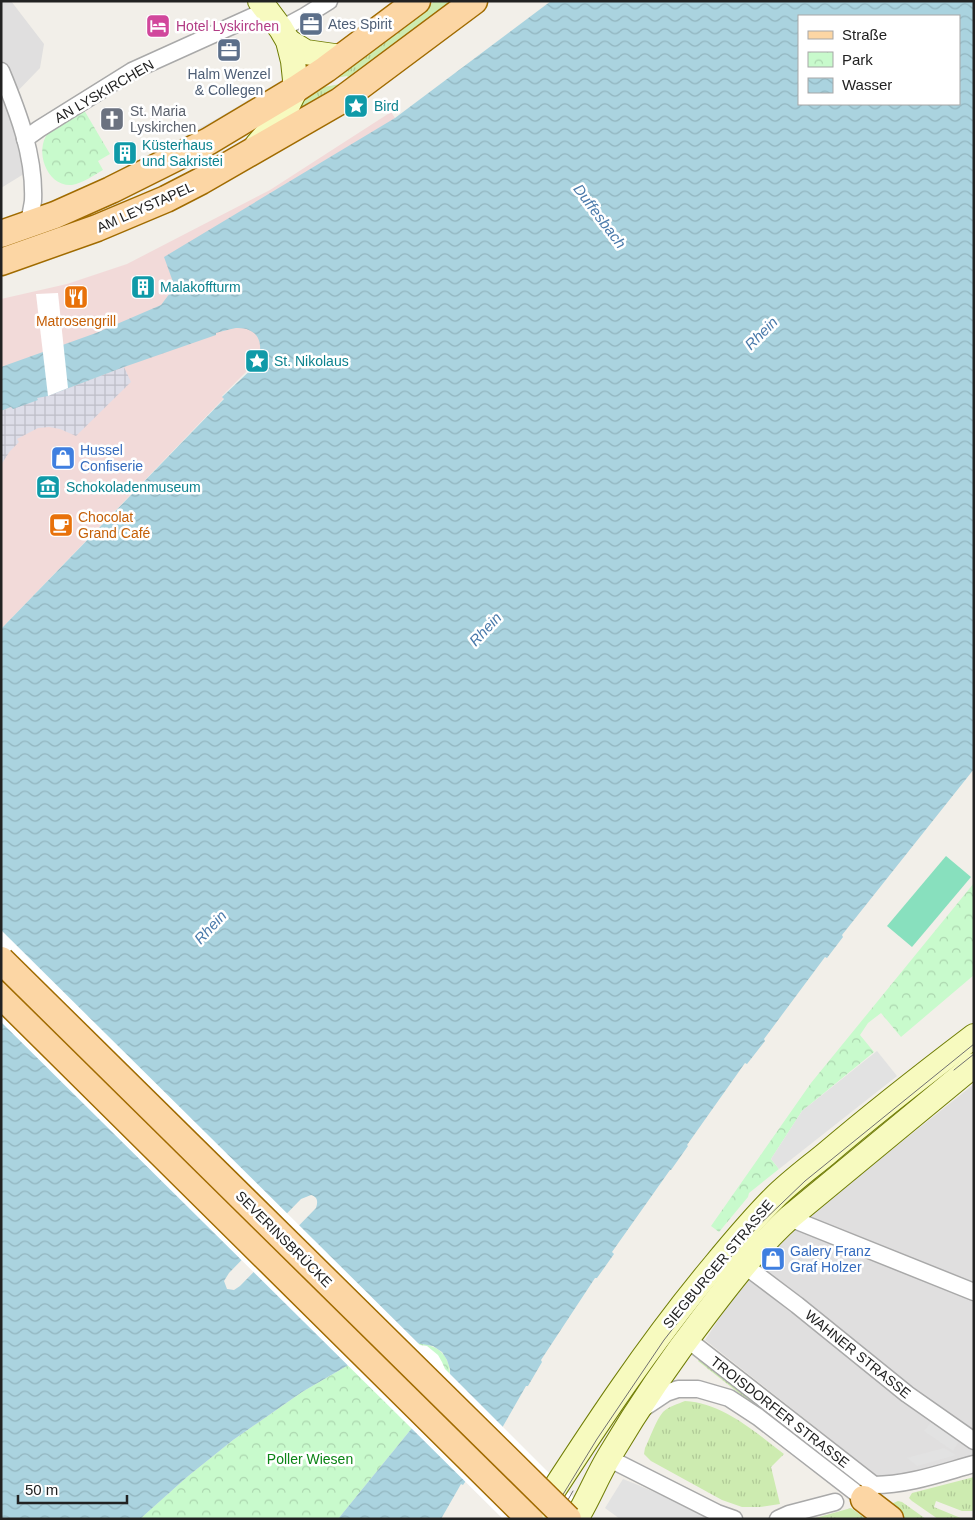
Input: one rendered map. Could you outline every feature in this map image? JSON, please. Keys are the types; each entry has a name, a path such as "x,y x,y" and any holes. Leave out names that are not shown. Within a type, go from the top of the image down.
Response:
{"main road":[{"name":"AM LEYSTAPEL","path":"1,234 111,190 209,141 296,89 417,1"},
{"name":"AM LEYSTAPEL","path":"1,262 64,240 166,199 201,181 353,92 474,1"},
{"path":"263,5 285,35 306,52 341,57"},
{"path":"285,35 293,61 296,89"},
{"name":"AM LEYSTAPEL","path":"249,153 282,117 296,89"},
{"name":"SEVERINSBRÜCKE","path":"1,960 568,1519"},
{"name":"SEVERINSBRÜCKE","path":"1,995 530,1519"},
{"name":"SIEGBURGER STRASSE","path":"535,1519 652,1343 728,1250 775,1198 891,1100 974,1036"},
{"name":"SIEGBURGER STRASSE","path":"576,1519 608,1458 636,1412 687,1339 765,1241 790,1217 974,1065"},
{"path":"652,1343 673,1339 687,1339"},
{"path":"869,1492 890,1519"}],"street":[{"path":"285,35 305,16 329,1"},
{"name":"AN LYSKIRCHEN","path":"25,139 132,71 263,5"},
{"path":"1,71 13,100 32,170 32,200 29,223"},
{"path":"790,1217 974,1292"},
{"name":"WAHNER STRASSE","path":"744,1265 798,1305 907,1394 974,1442"},
{"name":"TROISDORFER STRASSE","path":"687,1339 869,1492"},
{"name":"TROISDORFER STRASSE","path":"636,1412 666,1393 678,1389 698,1389 729,1398 869,1492"},
{"path":"608,1458 717,1513 734,1519"},
{"path":"869,1492 885,1485 917,1479 974,1464"},
{"path":"778,1519 789,1514 835,1502"}],"shaded area":[{"path":"1,1 11,1 44,44 40,68 8,101 27,172 1,188"},
{"path":"289,76 287,85 173,150 170,144"},
{"path":"391,112 395,118 260,352 257,361 222,396 224,398 1,629 1,299 67,284 127,264 270,190"},
{"path":"124,367 131,382 76,436 60,429 38,428 17,439 19,442 10,451 1,465 1,411 42,396 48,396"},
{"path":"877,1051 897,1076 779,1169 771,1159 802,1111"},
{"path":"974,1084 974,1461 890,1486 705,1340 755,1265 793,1226 814,1212"},
{"path":"931,1422 959,1441 953,1451 924,1431"},
{"path":"944,1448 956,1455 917,1466 907,1458"},
{"path":"623,1479 716,1519 620,1519 605,1508"}],"green space":[{"path":"435,1 455,1 350,79 347,76 324,80 324,79"},
{"path":"340,84 341,86 290,120 302,93"},
{"path":"84,110 110,154 98,161 103,170 76,184 63,184 50,174 45,166 42,149 44,140 48,133 56,126"},
{"path":"946,856 971,877 912,947 887,926"},
{"path":"974,883 974,975 901,1037 881,1013 868,1023 860,1035 874,1052 802,1111 771,1159 779,1169 749,1193 748,1197 719,1232 711,1226 811,1083"},
{"name":"Poller Wiesen","path":"411,1342 429,1345 441,1352 449,1367 450,1373 447,1385 338,1519 140,1519 187,1477 233,1440 302,1392 357,1360"},
{"path":"701,1357 864,1485 861,1489 698,1361"},
{"path":"685,1401 699,1403 725,1413 750,1428 784,1454 771,1467 780,1504 742,1507 722,1500 651,1461 644,1454 653,1429 663,1412"},
{"path":"974,1477 974,1511 962,1511 936,1501 934,1507 963,1519 938,1519 909,1498 912,1493"},
{"path":"898,1501 926,1519 904,1519 890,1508 891,1504"},
{"path":"851,1508 866,1519 812,1519"}],"water":[{"path":"551,1 974,1 974,769 842,935 843,937 827,958 825,957 764,1039 765,1041 747,1064 745,1063 612,1252 614,1254 597,1278 595,1278 541,1360 542,1362 498,1435 463,1485 461,1484 441,1519 338,1519 450,1379 450,1369 442,1352 433,1346 411,1342 357,1360 302,1392 233,1440 187,1477 140,1519 1,1519 1,629 224,399 222,397 256,365 259,358 260,345 255,334 251,331 236,328 226,330 48,396 37,398 38,400 13,409 11,407 1,411 1,367 96,333 161,305 170,293 173,282 164,257 395,118","holes":["311,1195 317,1200 316,1208 240,1286 234,1290 227,1289 224,1281 229,1273 301,1199"]}],"pier":[{"path":"58,293 68,388 48,396 36,294"},
{"path":"1,930 420,1345 427,1346 438,1355 445,1369 595,1519 503,1519 1,1022"}],"tram line":[{"path":"1,970 556,1519"},
{"path":"548,1519 597,1439 664,1340 714,1276 758,1226 805,1181 974,1044"},
{"path":"954,1070 974,1054"},
{"path":"557,1519 573,1491"}],"place":[{"name":"Ates Spirit","path":"311,24"},
{"name":"Hotel Lyskirchen","path":"158,26"},
{"name":"Halm Wenzel & Collegen","path":"229,50"},
{"name":"Bird","path":"356,106"},
{"name":"St. Maria Lyskirchen","path":"112,119"},
{"name":"Küsterhaus und Sakristei","path":"125,153"},
{"name":"Malakoffturm","path":"143,287"},
{"name":"Matrosengrill","path":"76,297"},
{"name":"St. Nikolaus","path":"257,361"},
{"name":"Hussel Confiserie","path":"63,458"},
{"name":"Schokoladenmuseum","path":"48,487"},
{"name":"Chocolat Grand Café","path":"61,525"},
{"name":"Galery Franz Graf Holzer","path":"773,1259"}],"water label":[{"name":"Duffesbach","path":"600,216"},
{"name":"Rhein","path":"761,333"},
{"name":"Rhein","path":"485,629"},
{"name":"Rhein","path":"210,927"}]}
